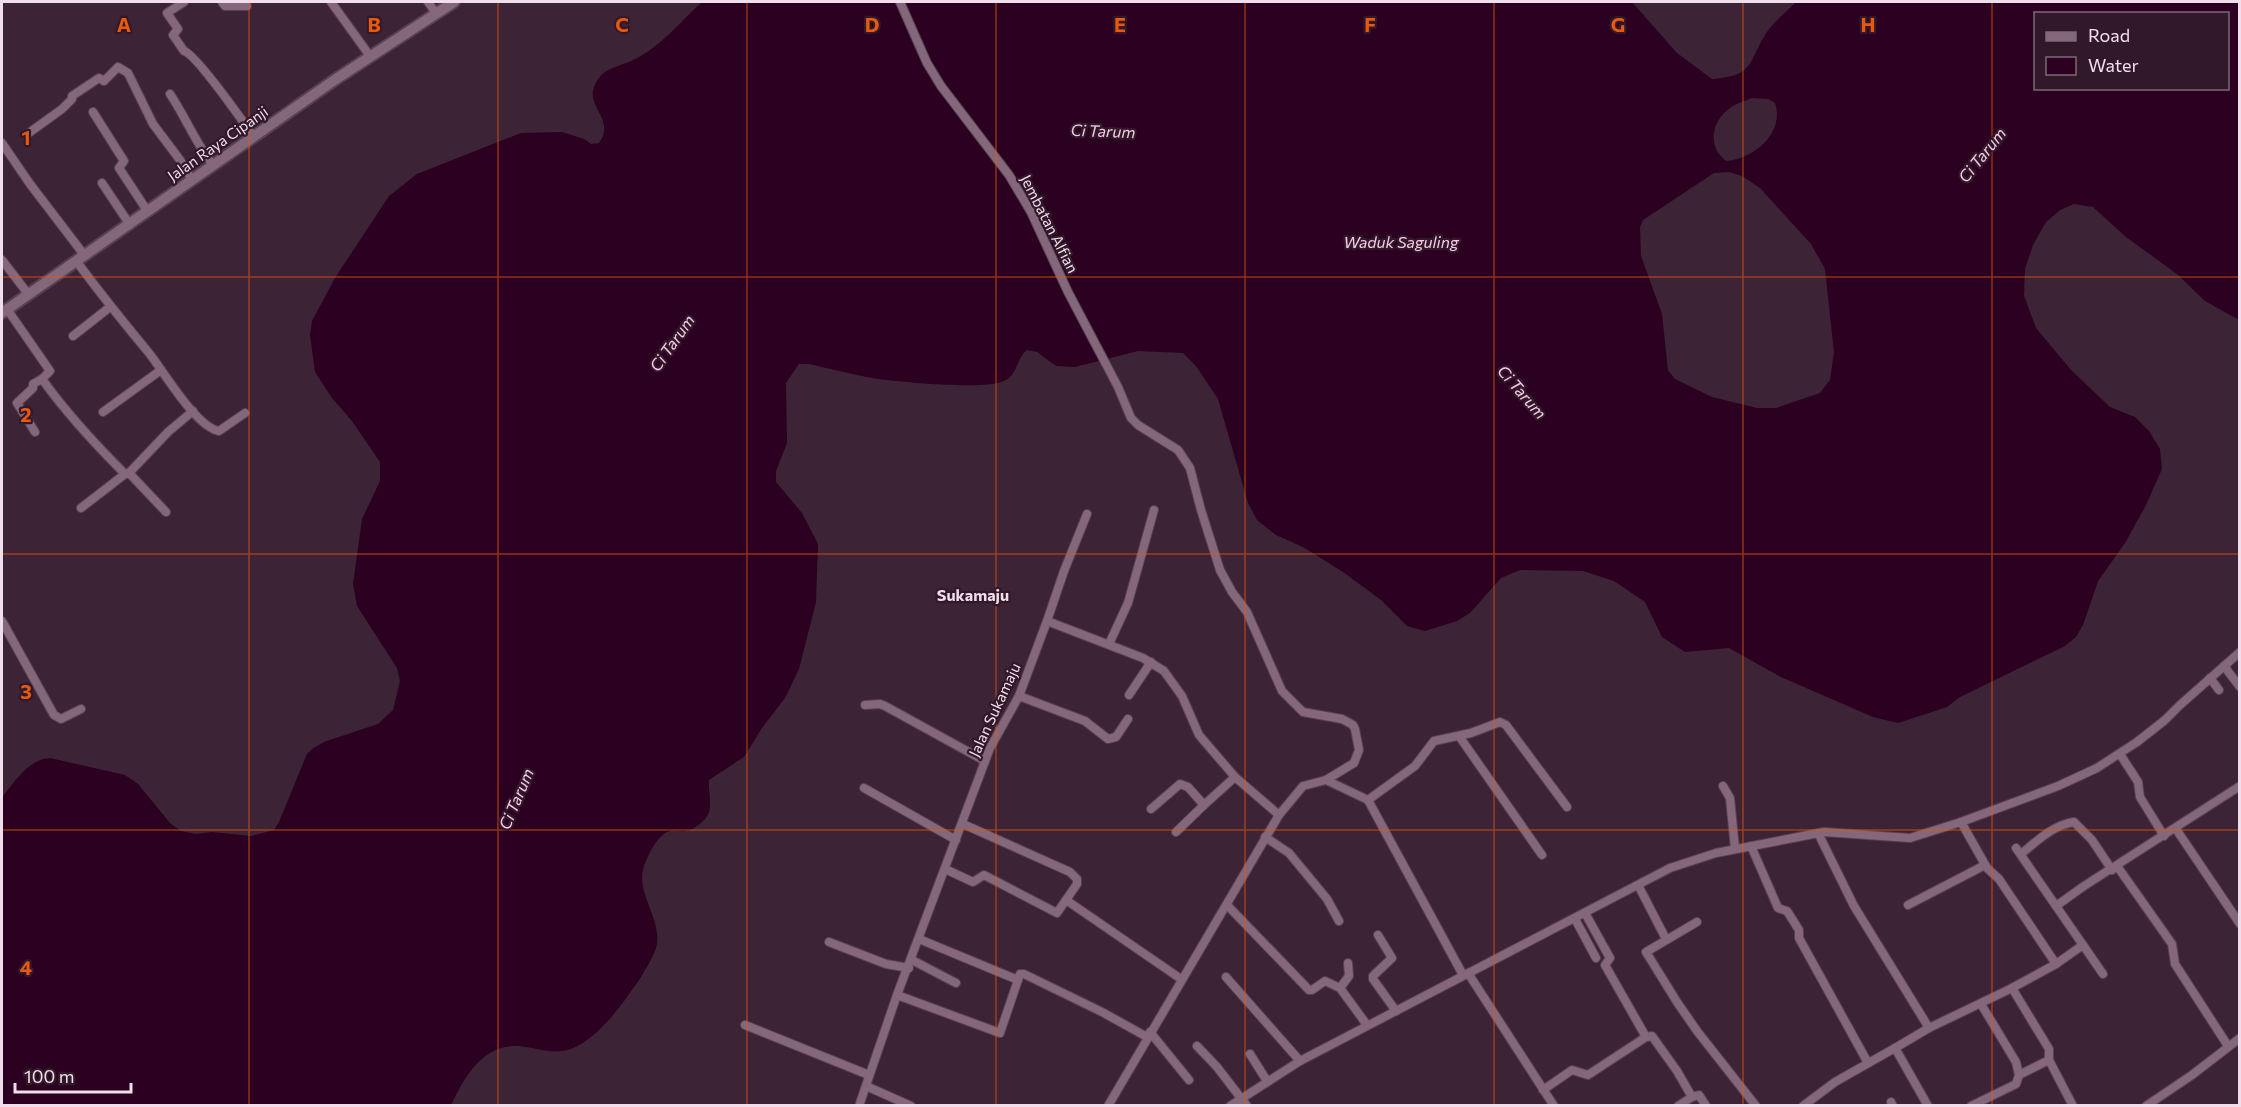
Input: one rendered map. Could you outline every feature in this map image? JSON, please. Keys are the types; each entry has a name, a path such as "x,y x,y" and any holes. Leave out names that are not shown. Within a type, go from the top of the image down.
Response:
{"main road":[{"name":"Jalan Raya Cipanji","path":"4,311 370,56 435,12 454,2"}],"street":[{"path":"184,2 167,14 178,29 173,35 184,51 199,63 254,137"},
{"path":"222,2 225,6 247,6"},
{"path":"332,2 370,56"},
{"path":"428,2 435,12"},
{"name":"Jembatan Alfian","path":"900,2 927,63 941,86 1008,175 1031,212 1068,292 1134,422 1178,450 1190,468 1220,570 1232,592 1247,612 1282,691 1303,712 1341,719 1353,725 1359,742 1356,760 1351,766 1326,780"},
{"path":"26,135 62,109 72,99 72,96 99,78 104,81 118,67 128,73 153,124 175,152 192,180"},
{"path":"170,94 202,151 213,165"},
{"path":"93,112 124,161 119,168 148,212"},
{"path":"2,143 81,259 110,307 193,411 205,423 218,431 245,413"},
{"path":"102,183 130,225"},
{"path":"2,260 29,295"},
{"path":"73,336 110,307"},
{"path":"4,311 50,371 33,384 33,388 16,403 35,432"},
{"path":"103,412 161,370"},
{"path":"42,379 88,437 166,512"},
{"path":"81,508 127,474 168,432 193,411"},
{"path":"1109,644 1128,603 1154,510"},
{"name":"Jalan Sukamaju","path":"859,1106 897,995 990,748 1019,696 1064,572 1088,514"},
{"path":"2,621 54,715 61,719 81,709"},
{"path":"1047,621 1152,662 1164,671 1176,686 1199,735 1235,777 1279,814"},
{"path":"1230,1106 1244,1102 1267,1080 1300,1061 1670,868 1716,853 1818,833 1910,838 1961,822 2058,786 2120,754 2165,720 2239,652"},
{"path":"1129,695 1152,662"},
{"path":"2224,666 2240,687"},
{"path":"2210,678 2219,690"},
{"path":"1019,696 1085,721 1108,739 1116,737 1128,719"},
{"path":"865,705 885,706 985,761"},
{"path":"1368,800 1415,766 1434,741 1479,731 1504,722 1567,807"},
{"path":"1459,736 1542,855"},
{"path":"2120,754 2139,782 2140,797 2164,836"},
{"path":"1176,832 1235,777"},
{"path":"1108,1106 1279,814 1303,786 1326,780 1368,800 1465,974 1543,1089 1550,1104"},
{"path":"1151,809 1180,784 1188,787 1204,805"},
{"path":"1723,786 1730,798 1735,849"},
{"path":"2056,906 2240,786"},
{"path":"864,788 956,840"},
{"path":"1961,822 1985,865 1997,876 2056,964"},
{"path":"2103,974 2018,851 2067,823 2074,822 2092,840 2172,945 2175,964 2228,1046"},
{"path":"945,869 976,882 981,875 984,876 1057,913 1077,884 1077,879 1070,872 963,824"},
{"path":"2176,829 2240,924"},
{"path":"1818,833 1854,906 1929,1028"},
{"path":"1265,837 1289,853 1327,899 1339,921"},
{"path":"1751,846 1778,908 1787,911 1799,930 1799,938 1868,1063"},
{"path":"1908,905 1985,865"},
{"path":"1638,885 1666,939"},
{"path":"1066,900 1181,979"},
{"path":"1227,904 1309,990 1325,981 1340,988 1367,1025"},
{"path":"1585,913 1610,958 1605,965 1646,1037"},
{"path":"1575,919 1596,958"},
{"path":"1697,922 1646,952 1697,1031 1756,1106"},
{"path":"1378,935 1392,958 1373,976 1373,979 1396,1011"},
{"path":"920,939 1018,980"},
{"path":"829,942 886,964 909,968"},
{"path":"1803,1106 1835,1082 1868,1063 1929,1028 1981,1004 2056,964 2083,945"},
{"path":"912,960 956,983"},
{"path":"1340,988 1349,976 1348,963"},
{"path":"897,995 1000,1034 1020,974 1024,974 1149,1034 1189,1080"},
{"path":"1226,977 1300,1061"},
{"path":"2012,988 2049,1049 2049,1060 2073,1106"},
{"path":"1976,1105 2016,1084 2019,1075 2016,1062 1981,1004"},
{"path":"745,1025 869,1075"},
{"path":"1543,1089 1572,1070 1588,1075 1619,1057 1646,1037 1652,1036 1692,1097"},
{"path":"2146,1106 2192,1075 2240,1038"},
{"path":"1197,1046 1244,1102"},
{"path":"1895,1048 1928,1106"},
{"path":"1250,1054 1267,1080"},
{"path":"2019,1075 2049,1060"},
{"path":"866,1086 911,1106"},
{"path":"1678,1106 1699,1095 1706,1106"}],"water":[{"name":"Waduk Saguling","path":"702,2 1632,2 1677,53 1712,79 1736,75 1743,71 1767,32 1796,2 2239,2 2239,320 2205,301 2177,274 2126,237 2093,207 2074,204 2060,210 2046,222 2033,245 2025,269 2024,296 2036,328 2071,370 2110,407 2135,417 2149,431 2160,449 2162,469 2125,543 2098,581 2083,625 2076,637 2065,646 1960,697 1947,707 1898,723 1873,717 1781,677 1729,648 1685,652 1662,637 1645,602 1614,581 1583,571 1520,570 1501,578 1470,613 1457,621 1425,631 1407,626 1381,600 1343,572 1303,547 1276,535 1257,520 1248,503 1218,399 1196,366 1183,353 1138,351 1075,367 1056,366 1037,352 1027,350 1010,377 996,383 982,385 944,385 878,379 809,364 799,364 786,383 787,443 776,471 776,482 802,513 818,544 816,602 799,669 785,698 744,757 709,780 710,808 703,822 688,831 667,832 660,837 652,849 646,861 642,882 655,923 656,948 634,987 597,1032 586,1041 563,1051 518,1046 494,1051 484,1057 468,1074 451,1105 2,1106 2,797 17,778 35,762 50,758 125,775 138,784 170,823 181,831 196,834 212,832 251,836 274,830 307,754 312,749 324,742 378,724 393,710 400,681 397,668 357,606 353,584 362,519 380,481 380,462 315,372 310,335 312,321 335,278 389,196 417,174 521,133 562,132 584,139 591,144 599,143 604,127 594,101 594,87 597,81 605,72 641,56 669,34","holes":["1752,98 1768,99 1775,103 1776,124 1765,143 1756,150 1737,159 1726,161 1716,148 1715,127 1730,108","1729,172 1742,176 1760,188 1811,244 1825,269 1834,352 1830,380 1820,393 1776,408 1757,408 1712,397 1675,379 1668,370 1662,314 1641,256 1640,227 1643,220 1714,173"]}],"district":[{"name":"Sukamaju","path":"973,595"}],"water label":[{"name":"Ci Tarum","path":"1103,131"},
{"name":"Ci Tarum","path":"1982,155"},
{"name":"Ci Tarum","path":"672,343"},
{"name":"Ci Tarum","path":"1522,392"},
{"name":"Ci Tarum","path":"516,799"}]}
